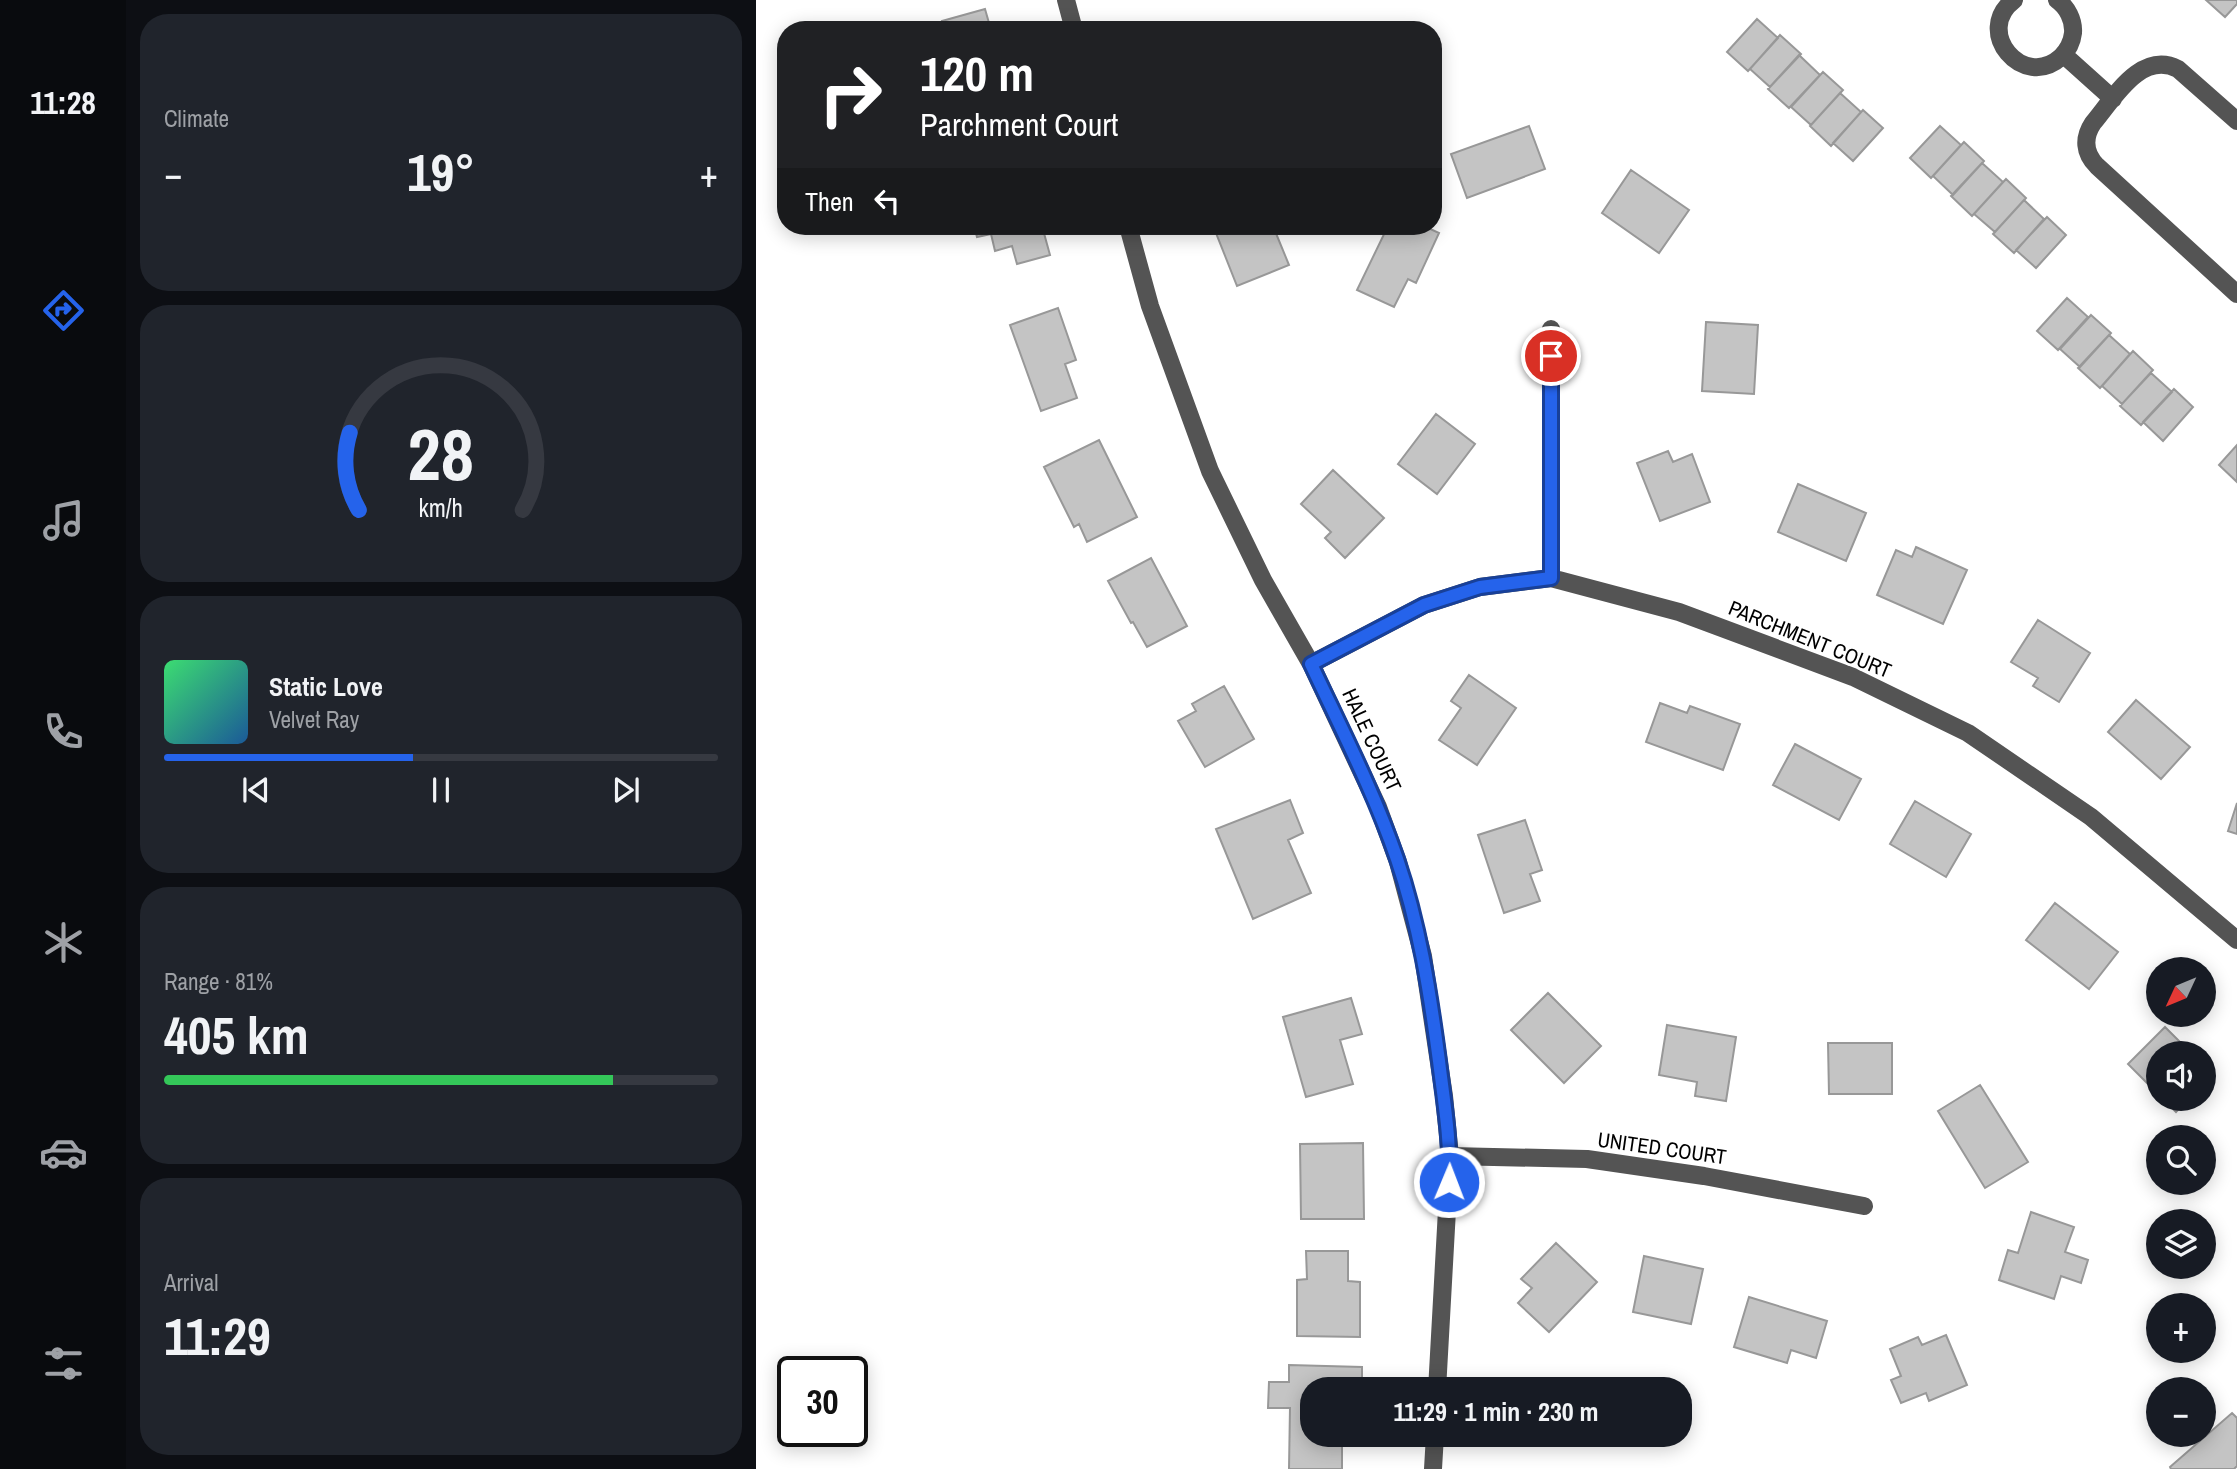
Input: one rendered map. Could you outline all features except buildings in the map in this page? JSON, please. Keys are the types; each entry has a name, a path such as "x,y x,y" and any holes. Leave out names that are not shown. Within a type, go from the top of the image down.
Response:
{"street":[{"path":"1066,0 1072,21"},
{"path":"2010,1 1999,24 1999,35 2010,57 2031,67 2054,62 2064,55 2073,34 2072,23 2061,1"},
{"path":"2064,55 2113,99"},
{"path":"2237,121 2178,69 2169,64 2158,63 2139,71 2113,99 2088,131 2087,150 2091,159 2237,294"},
{"name":"HALE COURT","path":"1130,235 1150,306 1210,471 1263,580 1311,664 1378,807 1398,862 1423,956 1450,1156 1438,1377"},
{"path":"1551,329 1551,578"},
{"name":"PARCHMENT COURT","path":"1311,664 1424,605 1480,587 1551,578 1691,617 1853,677 1968,733 2091,817 2237,940"},
{"name":"UNITED COURT","path":"1450,1156 1587,1159 1704,1176 1864,1206"},
{"path":"1433,1469 1434,1447"}],"route":[{"path":"1449,1182 1450,1156 1435,1031 1423,956 1398,862 1378,807 1311,664 1424,605 1480,587 1551,578 1551,356"}]}
